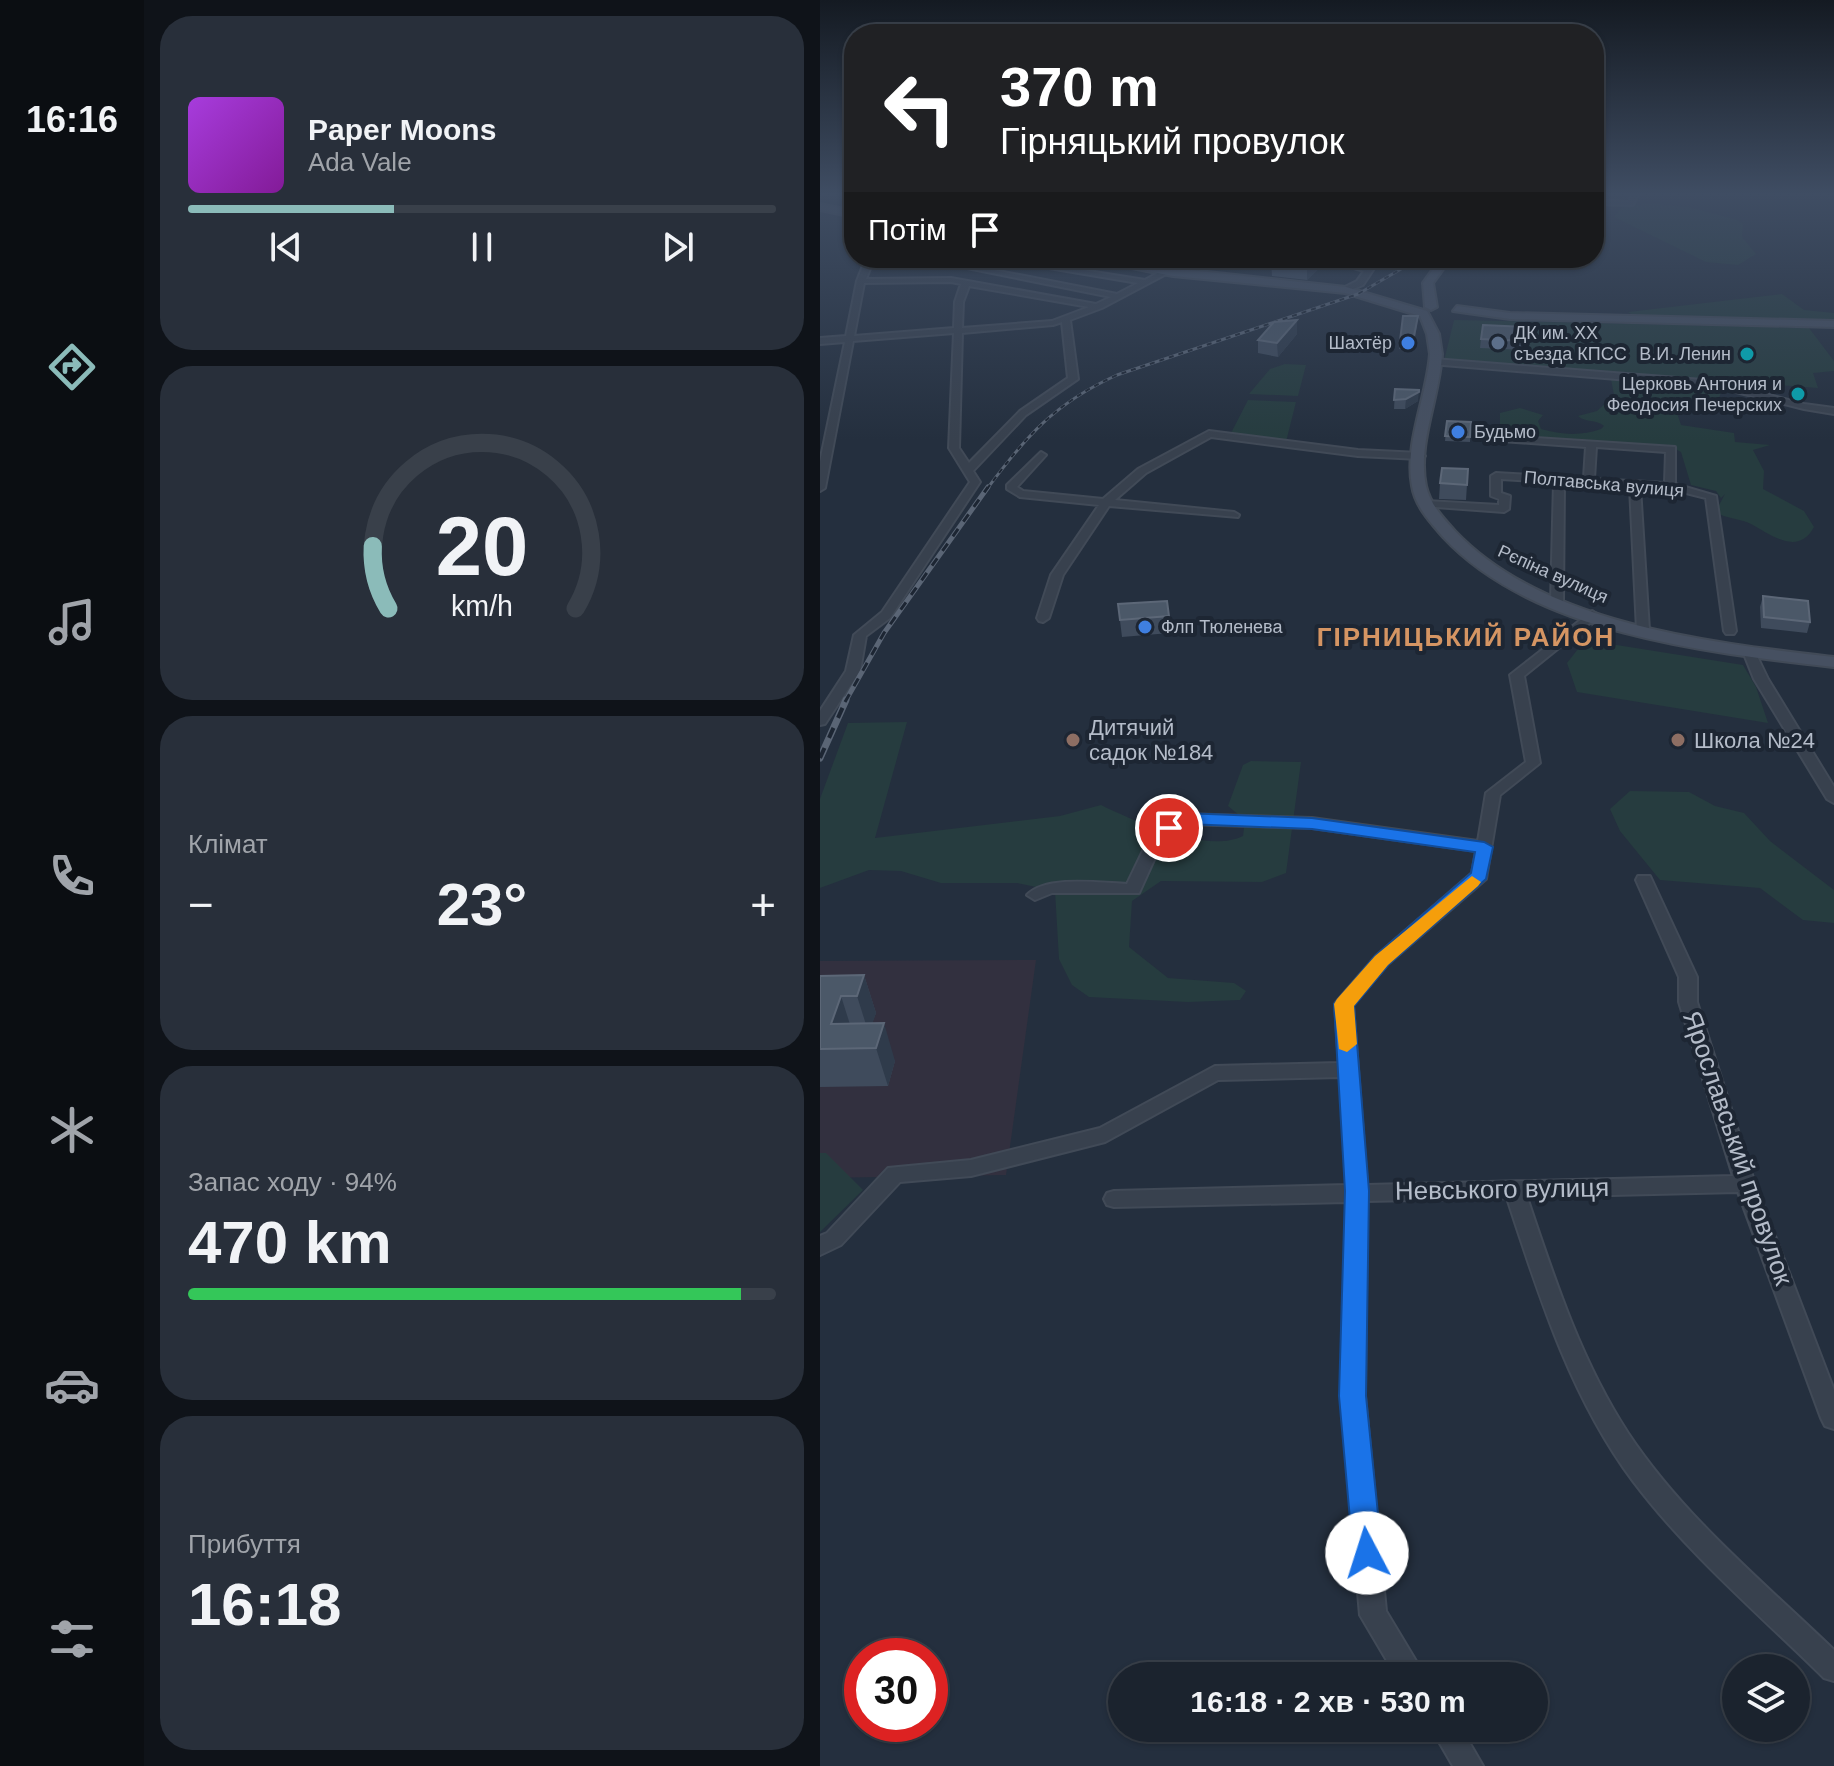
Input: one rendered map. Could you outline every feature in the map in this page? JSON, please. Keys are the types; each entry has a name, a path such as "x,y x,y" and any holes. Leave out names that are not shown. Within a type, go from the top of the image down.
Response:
{"street":[{"path":"820,488 864,274"},
{"path":"1013,274 1118,296"},
{"path":"1097,274 1144,282"},
{"path":"820,341 1066,320 1161,274"},
{"path":"1190,274 1346,290 1448,319 1488,314 1834,324"},
{"path":"1346,290 1360,283 1366,274"},
{"path":"1427,311 1428,283 1434,274"},
{"path":"861,281 927,279 968,283 1099,306"},
{"path":"820,721 853,671 860,635 886,615 975,482 954,448 959,302 963,286 968,283"},
{"path":"1429,292 1448,319"},
{"path":"1427,311 1448,319"},
{"name":"Рєпіна вулиця","path":"1448,319 1434,362 1418,480 1426,504 1449,538 1484,566 1557,602 1592,615 1750,654 1834,662"},
{"path":"968,470 1023,413 1073,379 1066,320"},
{"path":"1434,362 1716,384 1749,391 1773,401 1834,411"},
{"path":"1043,618 1057,575 1105,502 1142,471 1209,434 1358,453 1420,456"},
{"path":"1505,439 1671,449 1670,486"},
{"path":"1589,481 1591,445"},
{"path":"1041,455 1011,487 1020,494 1234,515"},
{"name":"Полтавська вулиця","path":"1426,504 1504,509 1505,496 1496,496 1496,476 1670,486 1711,496 1730,631"},
{"path":"1557,602 1559,479"},
{"path":"1635,484 1643,630"},
{"path":"1403,1662 1373,1615 1353,1396 1357,1191 1344,1004 1382,960 1480,875 1493,793 1533,763 1517,675 1592,615"},
{"path":"1750,654 1761,679 1834,799"},
{"path":"1035,895 1050,888 1133,889 1156,837 1183,819 1312,823 1484,847"},
{"name":"Ярославський провулок","path":"1644,880 1688,977 1688,1002 1745,1184 1833,1418"},
{"path":"820,1246 834,1239 895,1174 971,1168 1105,1134 1215,1073 1348,1070"},
{"name":"Невського вулиця","path":"1114,1199 1745,1184"},
{"path":"1514,1189 1560,1328 1597,1400 1641,1471 1686,1524 1834,1668"},
{"path":"1454,1742 1469,1766"}],"shaded area":[{"path":"1036,960 1006,1175 820,1178 820,961"}],"green space":[{"path":"1782,294 1804,310 1834,313 1834,321 1637,318 1628,312"},
{"path":"1454,320 1809,328 1834,361 1834,371 1813,373 1818,388 1444,361"},
{"path":"1285,364 1306,365 1298,396 1249,394 1270,369"},
{"path":"1611,379 1706,386 1721,393 1715,407 1683,407 1677,413 1681,425 1734,433 1735,442 1770,445 1753,450 1764,471 1763,489 1804,511 1814,527 1800,541 1792,542 1747,522 1719,514 1717,509 1725,494 1721,498 1716,491 1691,485 1681,452 1668,445 1512,437 1500,425 1500,413 1520,408 1543,415 1538,421 1541,429 1556,433 1586,433 1601,429 1604,426 1601,424 1578,416 1597,411 1614,395"},
{"path":"1248,400 1296,402 1286,442 1230,435"},
{"path":"1585,640 1743,665 1756,687 1768,723 1577,692 1567,663"},
{"path":"907,722 875,838 1060,816 1101,805 1172,834 1191,839 1228,841 1243,836 1245,820 1228,806 1243,765 1251,761 1301,762 1286,873 1262,882 1161,881 1132,901 1129,947 1168,978 1234,983 1246,991 1240,1000 1188,1002 1089,997 1072,985 1059,959 1055,891 1017,883 941,883 901,871 869,870 820,888 820,799 848,723"},
{"path":"1630,791 1689,792 1715,806 1744,813 1770,841 1834,890 1834,923 1803,920 1760,888 1660,880 1620,831 1610,809"},
{"path":"820,1153 826,1153 863,1190 820,1232"}],"building":[{"path":"1403,316 1418,316 1413,341 1400,341"},
{"path":"1297,320 1277,343 1258,340 1274,322"},
{"path":"1483,325 1528,327 1527,341 1481,339"},
{"path":"1395,389 1419,392 1406,399 1394,400"},
{"name":"Будьмо","path":"1447,421 1471,422 1470,437 1445,436"},
{"path":"1442,468 1468,469 1467,485 1440,483"},
{"path":"1763,596 1808,601 1810,622 1764,617"},
{"path":"1167,601 1169,616 1120,620 1118,604"},
{"path":"864,975 857,996 841,996 831,1024 884,1023 876,1048 820,1049 820,976"}],"railway":[{"path":"987,489 1043,423 1095,386 1117,375 1358,294 1392,274"},
{"path":"846,701 884,633 988,487"},
{"path":"820,758 846,701"}],"slow traffic":[{"path":"1347,1044 1344,1004 1382,960 1472,882"}],"place":[{"name":"Шахтёр","path":"1408,343"},
{"name":"ДК им. XX съезда КПСС","path":"1498,343"},
{"name":"В.И. Ленин","path":"1747,354"},
{"name":"Церковь Антония и Феодосия Печерских","path":"1798,394"},
{"name":"Будьмо","path":"1458,432"},
{"name":"Флп Тюленева","path":"1145,627"},
{"name":"Дитячий садок №184","path":"1073,740"},
{"name":"Школа №24","path":"1678,740"}],"district":[{"name":"ГІРНИЦЬКИЙ РАЙОН","path":"1466,637"}],"route":[{"path":"1169,828 1183,819 1312,823 1484,847 1480,875 1382,960 1344,1004 1357,1191 1353,1396 1367,1553"}]}
